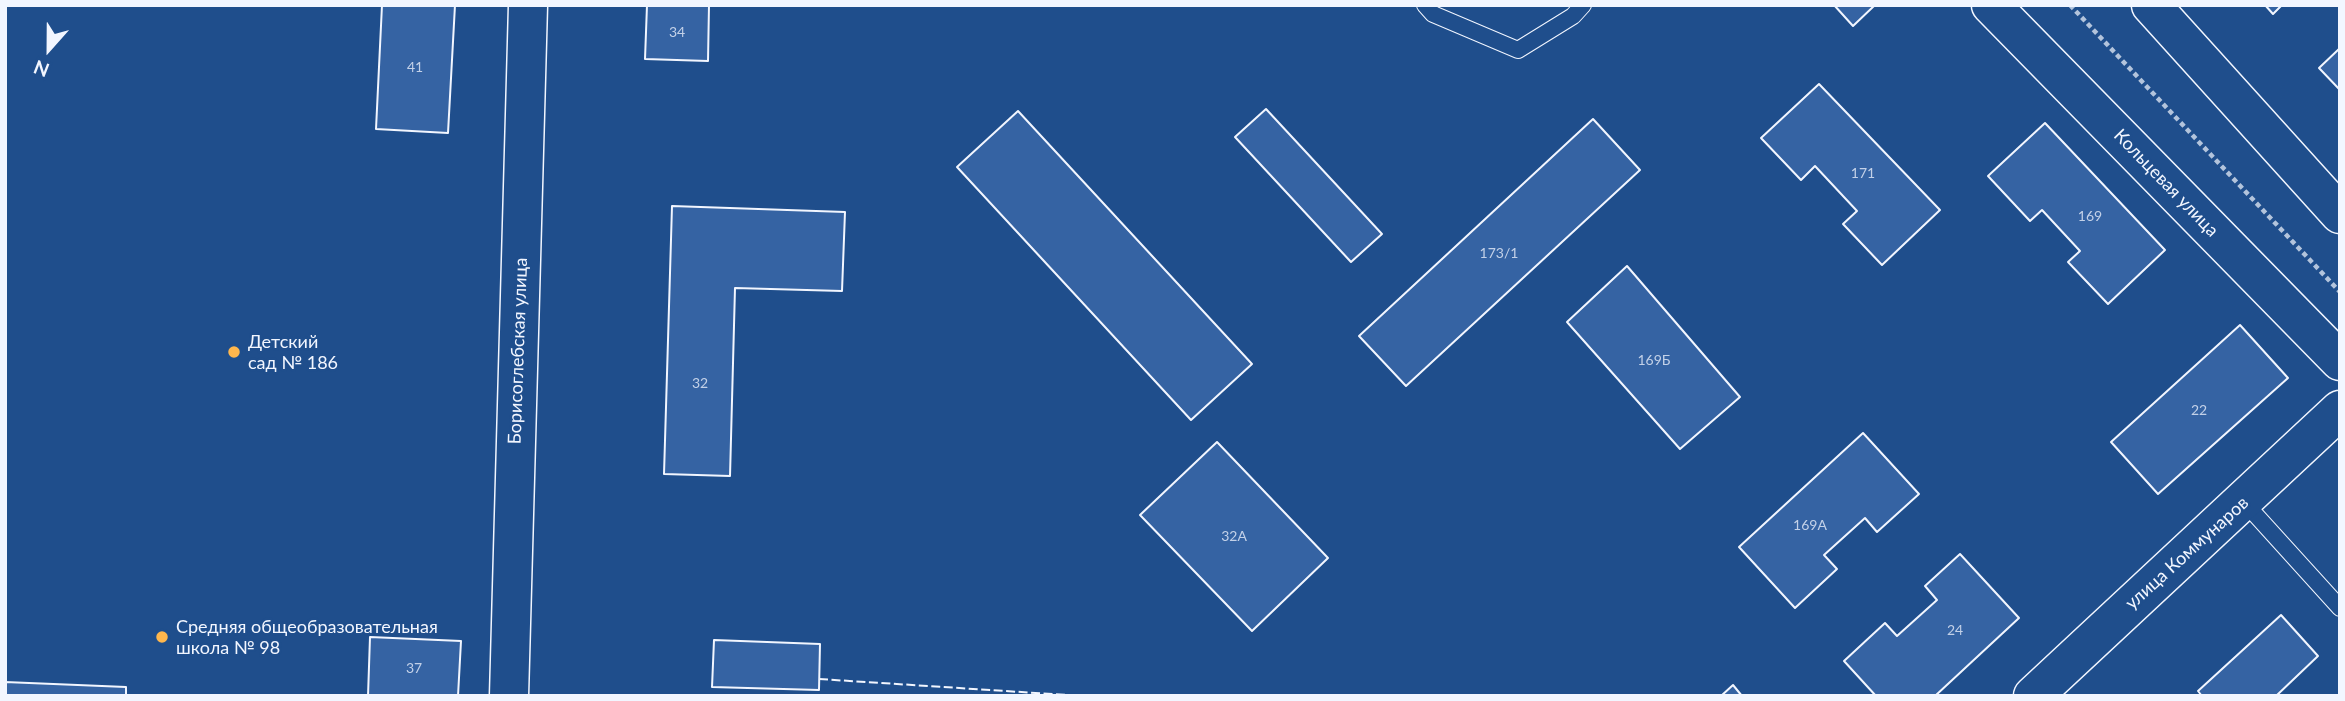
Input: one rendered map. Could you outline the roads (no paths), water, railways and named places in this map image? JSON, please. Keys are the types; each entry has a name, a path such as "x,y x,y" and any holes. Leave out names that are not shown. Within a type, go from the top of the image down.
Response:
{"street":[{"name":"Борисоглебская улица","path":"509,696 528,5"},
{"name":"Кольцевая улица","path":"1991,5 2340,362"},
{"path":"2151,5 2340,214"},
{"name":"улица Коммунаров","path":"2033,696 2340,410"}],"lane":[{"path":"1425,5 1433,13 1518,50 1573,16 1583,5"},
{"path":"2244,502 2340,608"}],"place":[{"name":"Детский сад № 186","path":"234,352"},
{"name":"Средняя общеобразовательная школа № 98","path":"162,637"}]}
